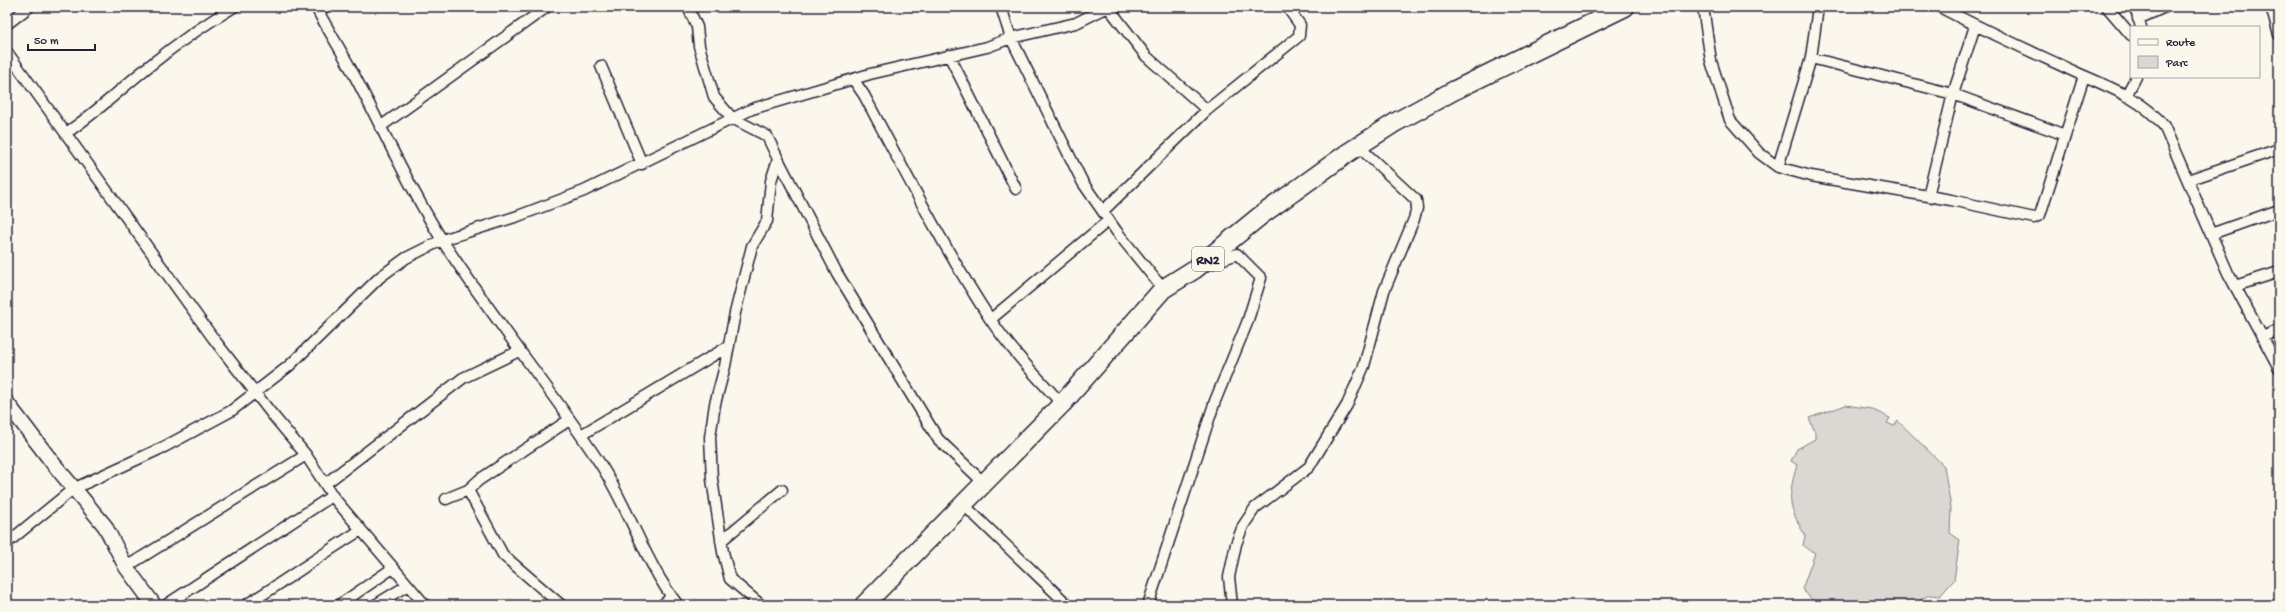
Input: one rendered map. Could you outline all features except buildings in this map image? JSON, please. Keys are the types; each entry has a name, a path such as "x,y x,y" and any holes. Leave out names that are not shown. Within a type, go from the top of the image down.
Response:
{"highway":[{"name":"RN2","path":"864,605 1062,404 1163,289 1195,269 1260,216 1358,146 1396,122 1455,90 1625,7"}],"street":[{"path":"7,24 30,7"},
{"path":"66,133 94,115 158,59 203,25 234,7"},
{"path":"324,7 319,14 352,70 380,127 442,240 600,464 640,542 675,601 662,605"},
{"path":"380,127 547,7"},
{"path":"1001,7 1011,38 1083,183 1102,211 1163,289"},
{"path":"7,543 73,489 170,444 231,411 289,366 380,278 406,258 442,240 553,204 642,164 752,109 853,79 986,47 1011,38 1076,23 1108,7 1146,56 1206,110"},
{"path":"1102,211 1206,110 1299,36 1300,25 1287,7"},
{"path":"1703,7 1711,61 1730,120 1759,153 1778,167 1811,176 1928,196 2038,218 2084,76"},
{"path":"1778,167 1811,58 1818,7"},
{"path":"1940,7 1975,26 2126,96 2154,114 2164,126 2235,286 2279,368"},
{"path":"2107,7 2130,34"},
{"path":"2135,7 2140,23 2165,7"},
{"path":"2271,7 2279,35"},
{"path":"691,8 697,27 699,46 714,97 732,118 767,136 837,273 938,439 984,483"},
{"path":"1928,196 1953,94 1975,26"},
{"path":"7,52 213,338 306,455 332,496 425,605"},
{"path":"949,55 1016,189"},
{"path":"1811,58 1953,94 2065,135"},
{"path":"601,66 642,164"},
{"path":"2126,96 2135,78"},
{"path":"853,79 864,94 922,205 990,320 1028,368 1062,404"},
{"path":"1232,605 1229,577 1236,544 1243,526 1255,508 1309,466 1347,406 1364,366 1384,291 1414,219 1417,208 1416,200 1358,146"},
{"path":"2188,180 2279,149"},
{"path":"761,605 730,579 721,541 712,479 710,437 715,404 752,246 766,221 771,181 778,159"},
{"path":"2212,234 2279,210"},
{"path":"990,320 1109,220"},
{"path":"1148,605 1215,401 1247,323 1261,278 1237,254 1195,269"},
{"path":"2235,286 2279,272"},
{"path":"2262,337 2279,330"},
{"path":"581,436 729,346"},
{"path":"325,484 463,378 519,351"},
{"path":"7,403 73,489 105,526 126,567 154,605"},
{"path":"446,499 468,490 479,480 569,420"},
{"path":"126,567 306,455"},
{"path":"468,490 503,555 562,605"},
{"path":"721,541 782,490"},
{"path":"166,605 332,496"},
{"path":"963,504 1068,605"},
{"path":"246,605 291,577 323,553 361,530"},
{"path":"339,605 393,568"},
{"path":"375,605 408,585"}],"green space":[{"path":"1846,405 1871,409 1890,418 1887,423 1894,426 1898,421 1944,466 1951,508 1950,533 1960,540 1954,580 1940,596 1929,595 1920,600 1918,605 1817,605 1802,589 1815,553 1803,546 1805,536 1792,509 1791,494 1797,465 1791,461 1797,449 1815,439 1815,432 1809,418"}]}
